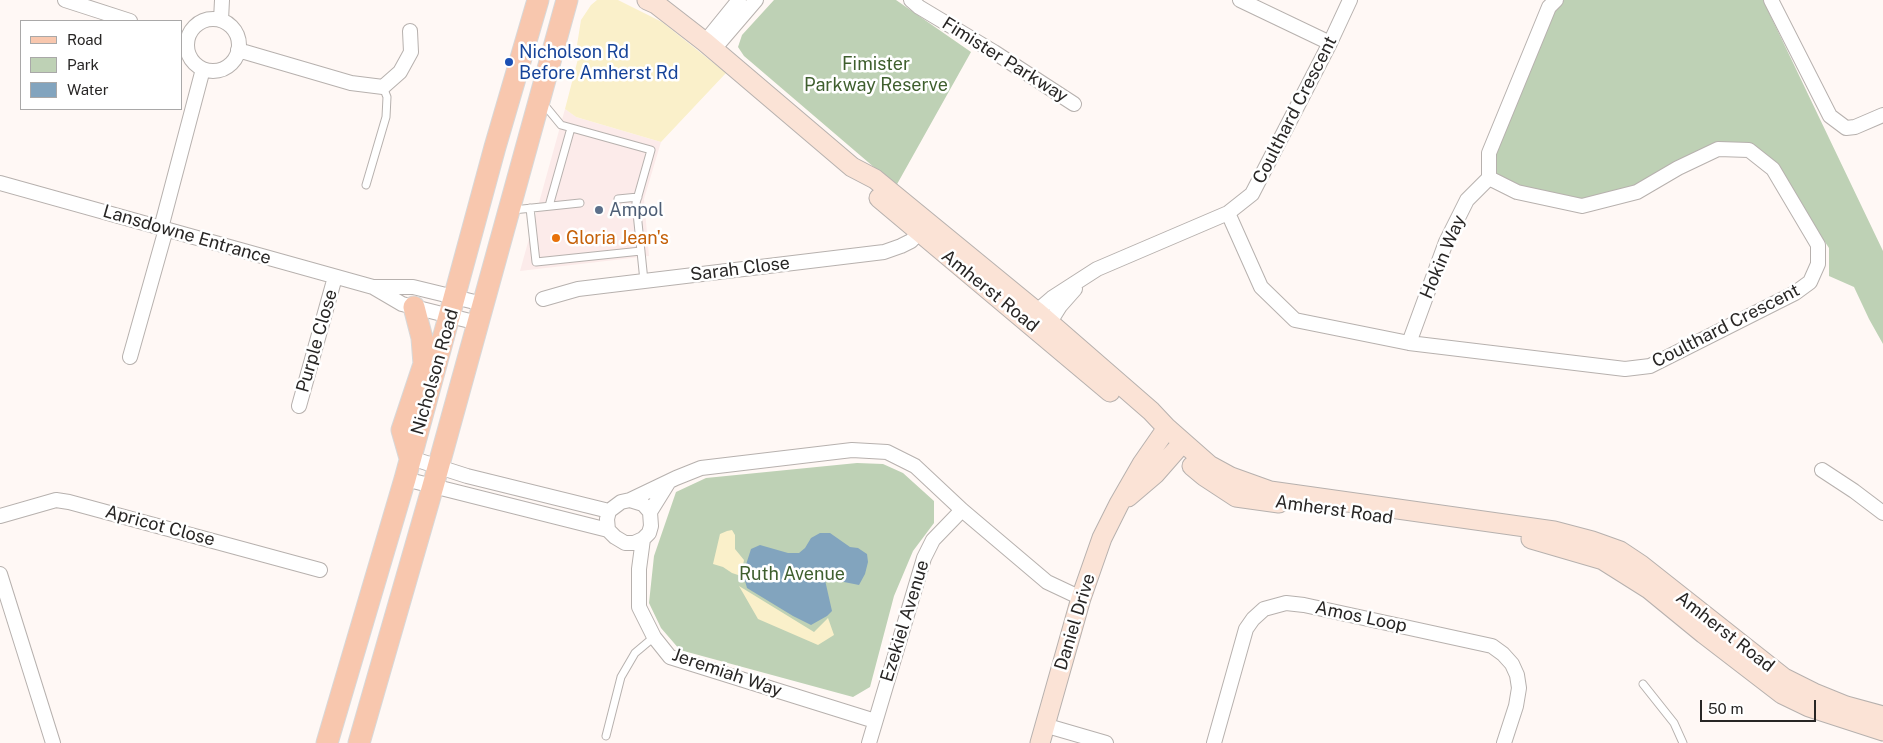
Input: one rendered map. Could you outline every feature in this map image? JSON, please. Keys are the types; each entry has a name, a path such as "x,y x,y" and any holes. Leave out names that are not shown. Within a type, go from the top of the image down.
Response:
{"main road":[{"name":"Nicholson Road","path":"327,743 405,479 538,0"},
{"name":"Nicholson Road","path":"359,743 481,314 520,209 540,101 567,0"},
{"name":"Amherst Road","path":"652,1 709,46 852,167 866,187 923,228 1039,322 1143,420 1209,465 1231,477 1270,491 1554,531 1620,551 1641,565 1784,678 1846,706 1883,716"},
{"path":"410,458 402,430 424,364 422,338 414,307"},
{"name":"Daniel Drive","path":"1042,734 1082,598 1102,538 1142,464 1164,433"},
{"name":"Amherst Road","path":"1179,446 1204,476 1236,497 1506,532 1603,560 1649,589 1782,694 1809,707 1883,731"},
{"name":"Daniel Drive","path":"1119,504 1155,474 1179,446"}],"street":[{"path":"65,0 127,20"},
{"path":"221,20 222,0"},
{"path":"709,46 739,0"},
{"path":"709,46 756,0"},
{"name":"Fimister Parkway","path":"911,0 918,7 994,52 1074,104"},
{"path":"1240,0 1330,43"},
{"name":"Coulthard Crescent","path":"1039,322 1052,298 1097,269 1228,212 1252,194 1330,43 1350,0"},
{"path":"1489,178 1489,153 1549,7 1556,0"},
{"path":"1771,0 1830,116 1846,128 1855,127 1883,115"},
{"path":"214,18 229,24 235,30 238,39 238,50 235,58 229,65 221,70 212,71 203,69 195,64 190,58 184,39 196,24 214,18"},
{"path":"238,50 351,83 383,87 400,72 411,52 410,31"},
{"path":"130,357 203,69"},
{"name":"Coulthard Crescent","path":"1228,212 1261,287 1295,320 1408,343 1625,370 1650,366 1795,293 1810,282 1818,264 1818,244 1773,169 1750,150 1718,149 1678,168 1638,192 1582,206 1517,192 1489,178"},
{"name":"Hokin Way","path":"1408,343 1446,242 1467,200 1489,178"},
{"name":"Lansdowne Entrance","path":"0,183 373,287 414,287 453,306 481,314"},
{"name":"Sarah Close","path":"543,299 578,289 884,252 902,246 923,228"},
{"name":"Purple Close","path":"299,406 335,277"},
{"name":"Lansdowne Entrance","path":"373,287 402,304 414,307 453,306 481,314"},
{"path":"608,530 607,519 609,511 622,502 700,468 852,450 887,452 915,466 962,510 1047,582 1082,598"},
{"path":"410,458 436,476 608,530 625,543 634,543 643,539 649,533 651,526 650,512 668,482"},
{"path":"1822,470 1883,513"},
{"path":"405,479 467,476 609,511"},
{"name":"Apricot Close","path":"0,516 56,500 69,502 320,570"},
{"path":"630,500 643,504 650,512"},
{"name":"Ezekiel Avenue","path":"869,743 924,558 933,540 962,510"},
{"name":"Jeremiah Way","path":"643,539 639,569 639,607 654,637 670,657 875,721"},
{"name":"Jeremiah Way","path":"625,543 639,569"},
{"path":"0,574 53,743"},
{"name":"Amos Loop","path":"1214,743 1246,629 1253,618 1264,610 1286,603 1304,604 1492,646 1504,654 1512,664 1517,675 1519,688 1516,706 1504,743"},
{"path":"1042,734 1106,743"}],"lane":[{"path":"366,185 386,117 387,97 383,87"},
{"path":"540,101 561,125 652,150 636,203 644,281"},
{"path":"549,206 571,128"},
{"path":"618,199 638,197"},
{"path":"580,203 520,209 536,262 641,251"},
{"path":"606,736 621,677 635,653 654,637"},
{"path":"1643,684 1674,723 1684,743"}],"shaded area":[{"path":"565,109 576,117 661,142 644,199 649,256 520,271"}],"green space":[{"name":"Fimister Parkway Reserve","path":"774,0 896,0 971,52 896,186 744,56 738,47 742,35"},
{"path":"1564,0 1763,0 1883,251 1883,344 1854,287 1829,276 1829,248 1775,167 1750,148 1717,147 1636,190 1582,204 1517,190 1493,176 1491,154 1554,13"},
{"name":"Ruth Avenue","path":"857,463 883,464 903,473 934,501 934,523 913,551 894,596 870,687 853,697 680,650 661,628 649,603 654,556 676,492 706,478"}],"sand":[{"path":"597,0 618,0 662,22 726,73 661,142 576,117 565,109 579,55 577,45 581,20 591,5"},
{"path":"732,530 735,535 735,549 744,560 741,576 713,564 720,534"},
{"path":"739,586 814,632 828,618 834,635 818,645 758,619"}],"water":[{"path":"820,533 830,533 850,547 858,548 867,554 868,562 865,574 859,585 827,576 825,580 832,611 811,625 747,588 743,574 751,549 760,545 788,553 799,553 805,548 811,538"}],"place":[{"name":"Nicholson Rd Before Amherst Rd","path":"509,62"},
{"name":"Ampol","path":"599,210"},
{"name":"Gloria Jean's","path":"556,238"}]}
